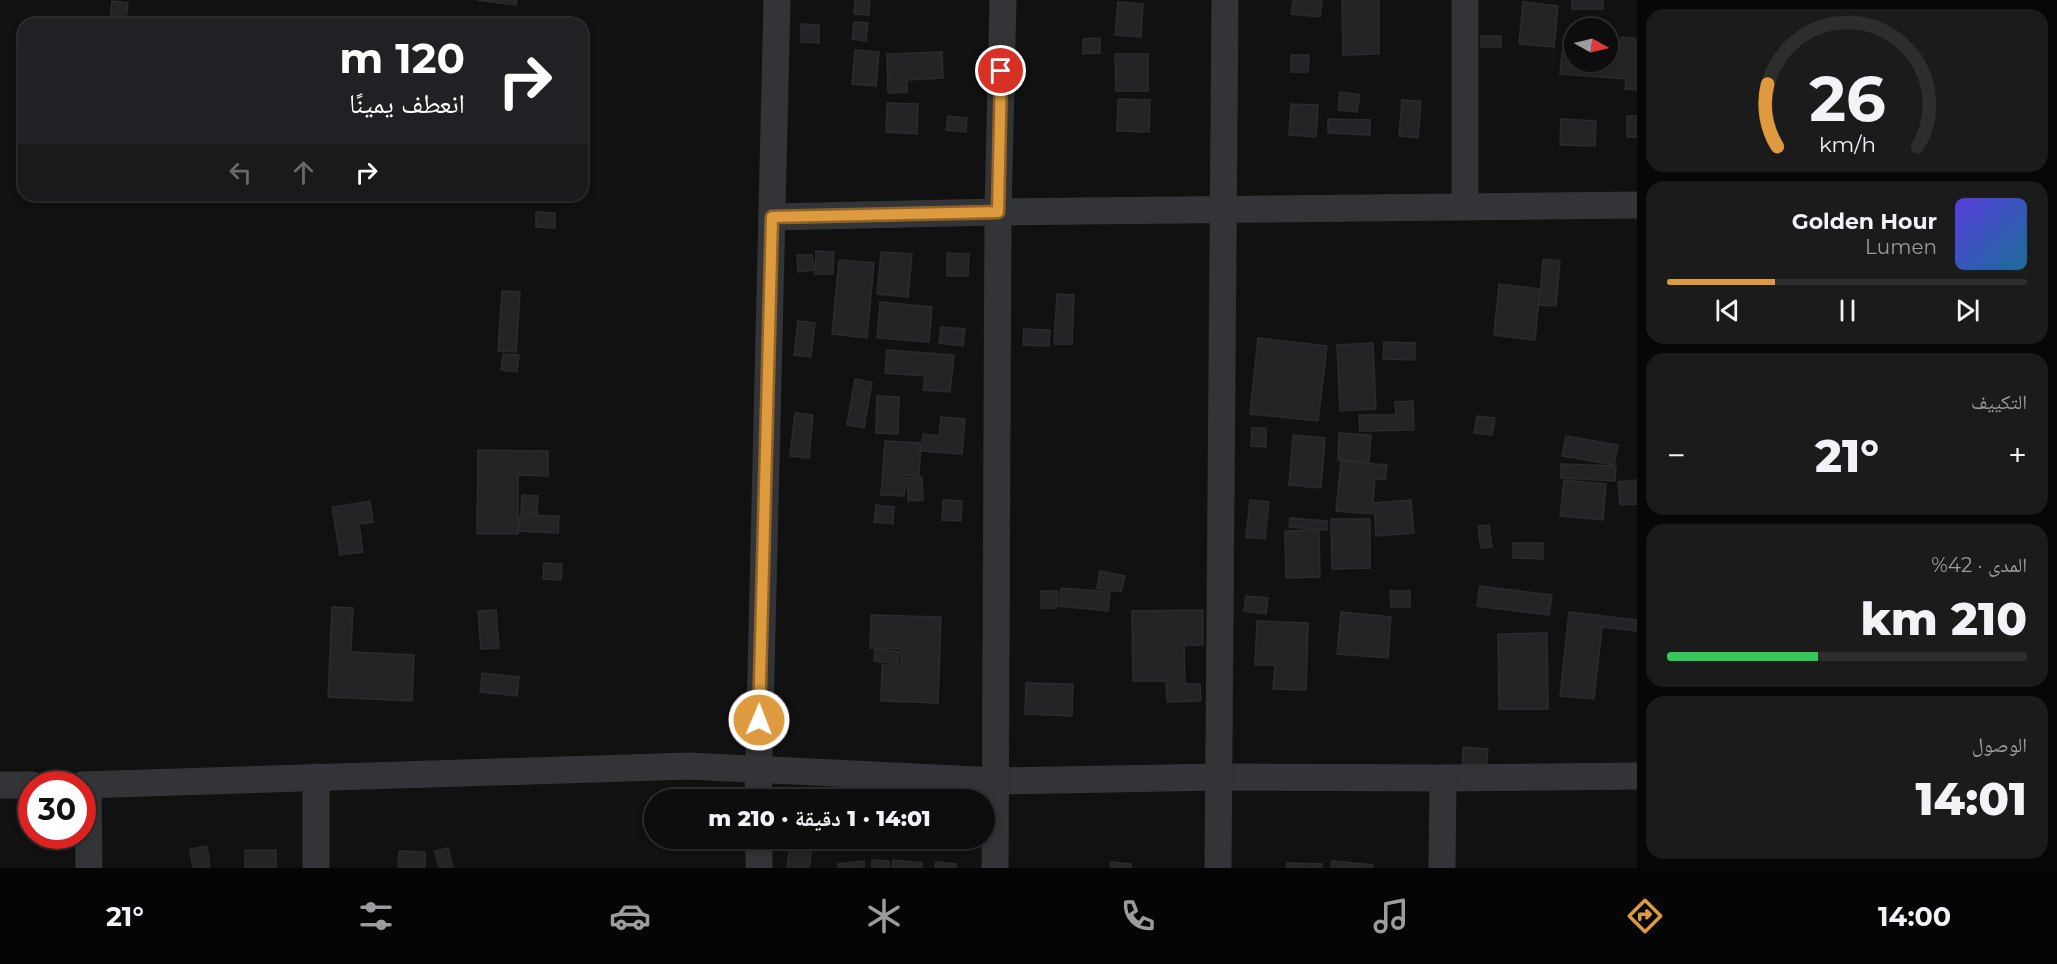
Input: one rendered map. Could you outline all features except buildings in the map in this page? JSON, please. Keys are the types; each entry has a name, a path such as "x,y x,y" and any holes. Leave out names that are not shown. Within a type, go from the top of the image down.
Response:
{"street":[{"path":"758,789 777,0"},
{"path":"995,868 998,212 1003,0"},
{"path":"1218,868 1225,0"},
{"path":"1465,0 1465,207"},
{"path":"772,217 998,212 1637,205"},
{"path":"96,785 689,766 997,781 1219,777 1637,776"},
{"path":"316,777 316,868"},
{"path":"1442,868 1443,778"},
{"path":"0,786 18,785"},
{"path":"88,849 89,868"},
{"path":"759,849 759,868"}],"route":[{"path":"759,720 772,217 998,212 1001,71"}]}
